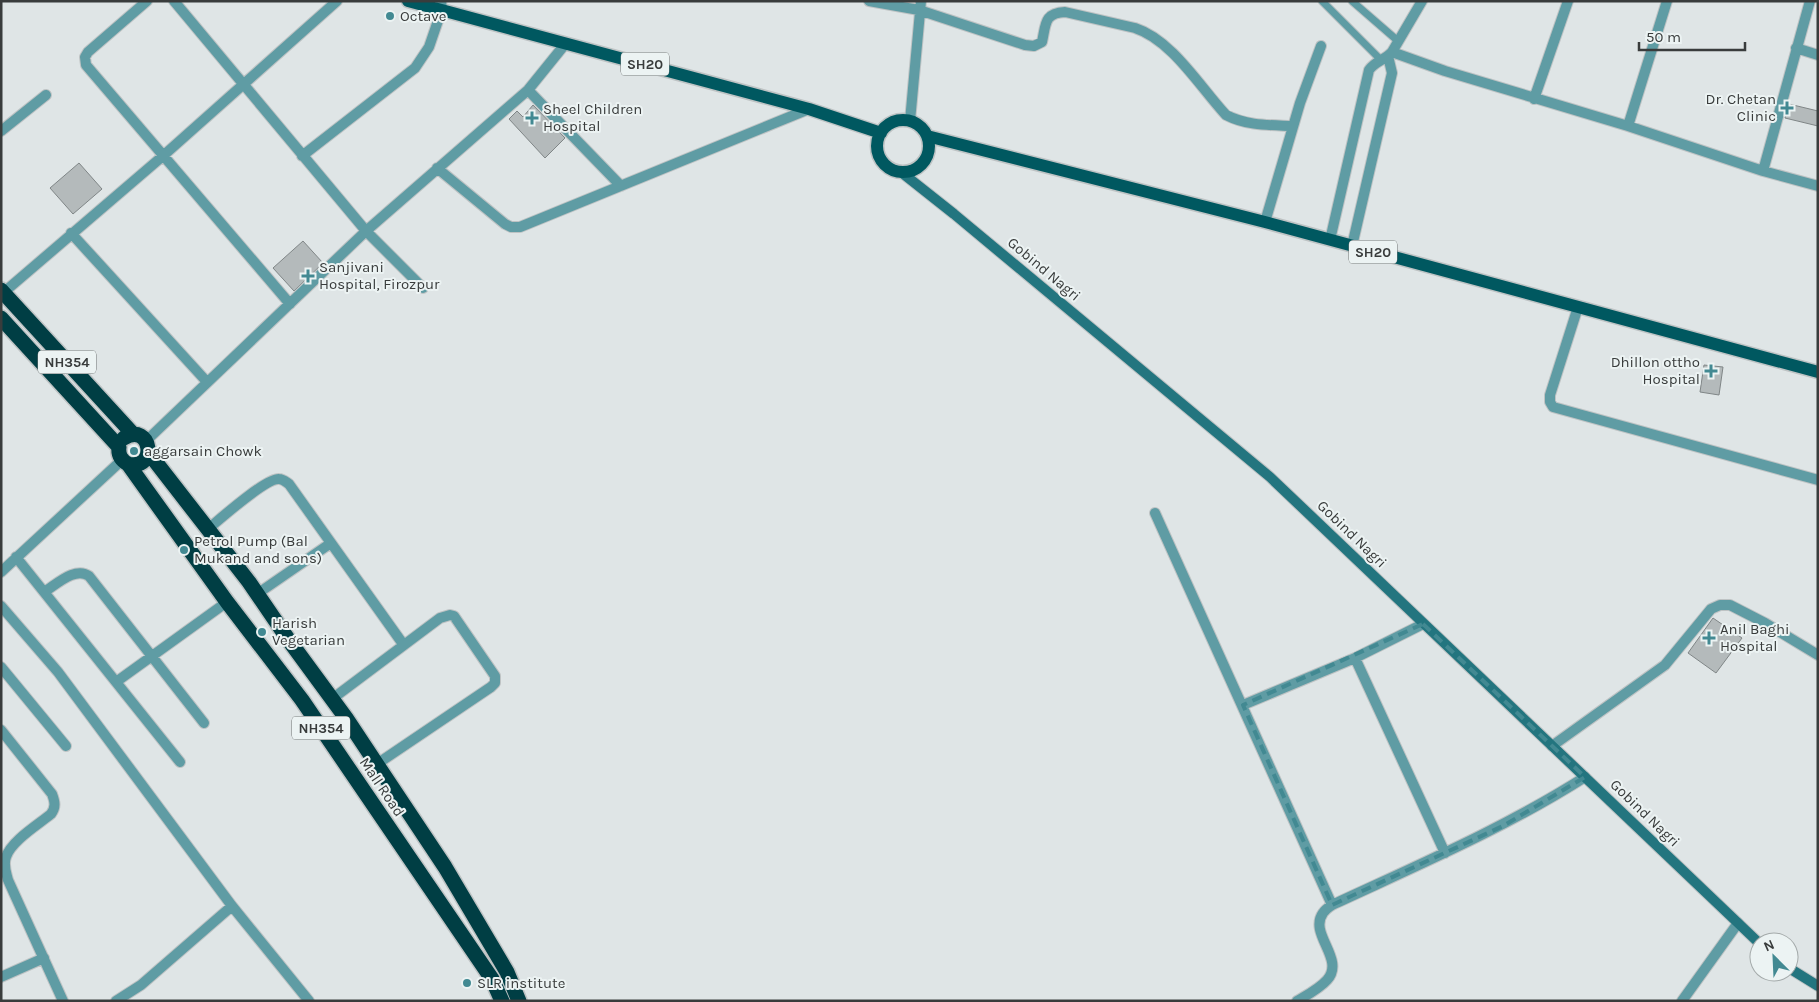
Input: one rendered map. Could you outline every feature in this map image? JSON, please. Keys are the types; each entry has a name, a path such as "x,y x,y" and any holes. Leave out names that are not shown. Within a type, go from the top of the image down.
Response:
{"highway":[{"name":"NH354","path":"2,291 143,442"},
{"name":"Mall Road","path":"1,318 123,457 227,602 302,700 492,979 502,1001"},
{"path":"143,442 147,456 141,463 132,465 123,457 123,438 143,442 257,594 332,698 445,867 506,972 520,1001"}],"main road":[{"name":"SH20","path":"408,1 441,5 457,15 809,109 881,133"},
{"path":"910,121 901,120 893,122 881,133 878,149 880,158 885,165 901,172 910,171 918,167 928,153 928,136"},
{"name":"SH20","path":"910,121 923,129 928,136 1265,222 1818,372"}],"street":[{"path":"147,1 88,52 85,61 89,69 290,304"},
{"path":"174,1 366,231 423,288"},
{"path":"2,291 164,155 337,1"},
{"path":"870,1 920,5 1025,45 1034,46 1042,42 1048,18 1051,14 1058,12 1136,28 1146,32 1169,49 1226,115 1247,124 1293,126"},
{"path":"1330,240 1369,70 1387,56 1422,1"},
{"path":"1534,99 1568,1"},
{"path":"1628,126 1667,1"},
{"path":"1763,172 1810,1"},
{"path":"302,156 415,68 429,47 441,5"},
{"path":"910,121 920,5"},
{"path":"143,442 366,231 528,90 566,43"},
{"path":"1265,222 1293,126 1321,46"},
{"path":"1796,48 1818,54"},
{"path":"1387,56 1446,71 1628,126 1763,172 1818,186"},
{"path":"1352,246 1392,73 1387,56"},
{"path":"528,90 621,186"},
{"path":"1,131 46,94"},
{"path":"437,168 505,224 511,227 520,227 809,109"},
{"name":"Gobind Nagri","path":"901,172 1270,477 1749,933"},
{"path":"71,233 207,382"},
{"path":"1578,307 1550,395 1550,402 1553,407 1818,480"},
{"path":"1,572 123,457"},
{"path":"208,529 264,485 278,478 289,484 403,644"},
{"path":"1155,513 1332,905"},
{"path":"257,594 332,543"},
{"path":"16,557 180,762"},
{"path":"44,592 72,575 85,573 89,576 204,723"},
{"path":"116,682 227,602"},
{"path":"1552,746 1665,665 1711,609 1720,605 1730,605 1765,622 1818,655"},
{"path":"1,606 58,672 232,906 309,1001"},
{"path":"332,698 403,644 440,618 450,615 454,616 496,676 491,687 377,764"},
{"path":"1243,705 1354,658 1424,624"},
{"path":"1354,658 1445,853"},
{"path":"1,667 66,746"},
{"path":"1,730 52,794 55,808 52,814 11,848 4,856 4,867 8,880 64,1001"},
{"path":"1298,1001 1329,979 1332,967 1330,953 1319,926 1322,914 1332,905 1503,826 1586,777"},
{"path":"116,1001 141,985 232,906"},
{"path":"1682,1001 1738,923"},
{"path":"1,977 44,958"},
{"path":"1799,974 1818,986"}],"lane":[{"path":"1322,1 1387,56"},
{"path":"1352,1 1398,41"}],"highlighted area":[{"path":"1423,624 1585,777 1503,826 1332,905 1243,705"}],"building":[{"path":"1789,104 1818,111 1818,126 1785,118"},
{"path":"533,105 565,138 545,158 509,119 517,111 523,117"},
{"path":"79,163 102,189 73,214 50,188"},
{"path":"303,241 323,263 294,291 273,268"},
{"path":"1704,365 1723,367 1719,395 1700,392"},
{"path":"1713,618 1742,638 1716,673 1688,653"}],"place":[{"name":"Octave","path":"390,16"},
{"name":"Dr. Chetan Clinic","path":"1787,108"},
{"name":"Sheel Children Hospital","path":"532,118"},
{"name":"Sanjivani Hospital, Firozpur","path":"308,276"},
{"name":"Dhillon ottho Hospital","path":"1711,371"},
{"name":"aggarsain Chowk","path":"134,451"},
{"name":"Petrol Pump (Bal Mukand and sons)","path":"184,550"},
{"name":"Harish Vegetarian","path":"262,632"},
{"name":"Anil Baghi Hospital","path":"1709,638"},
{"name":"SLR institute","path":"467,983"}]}
